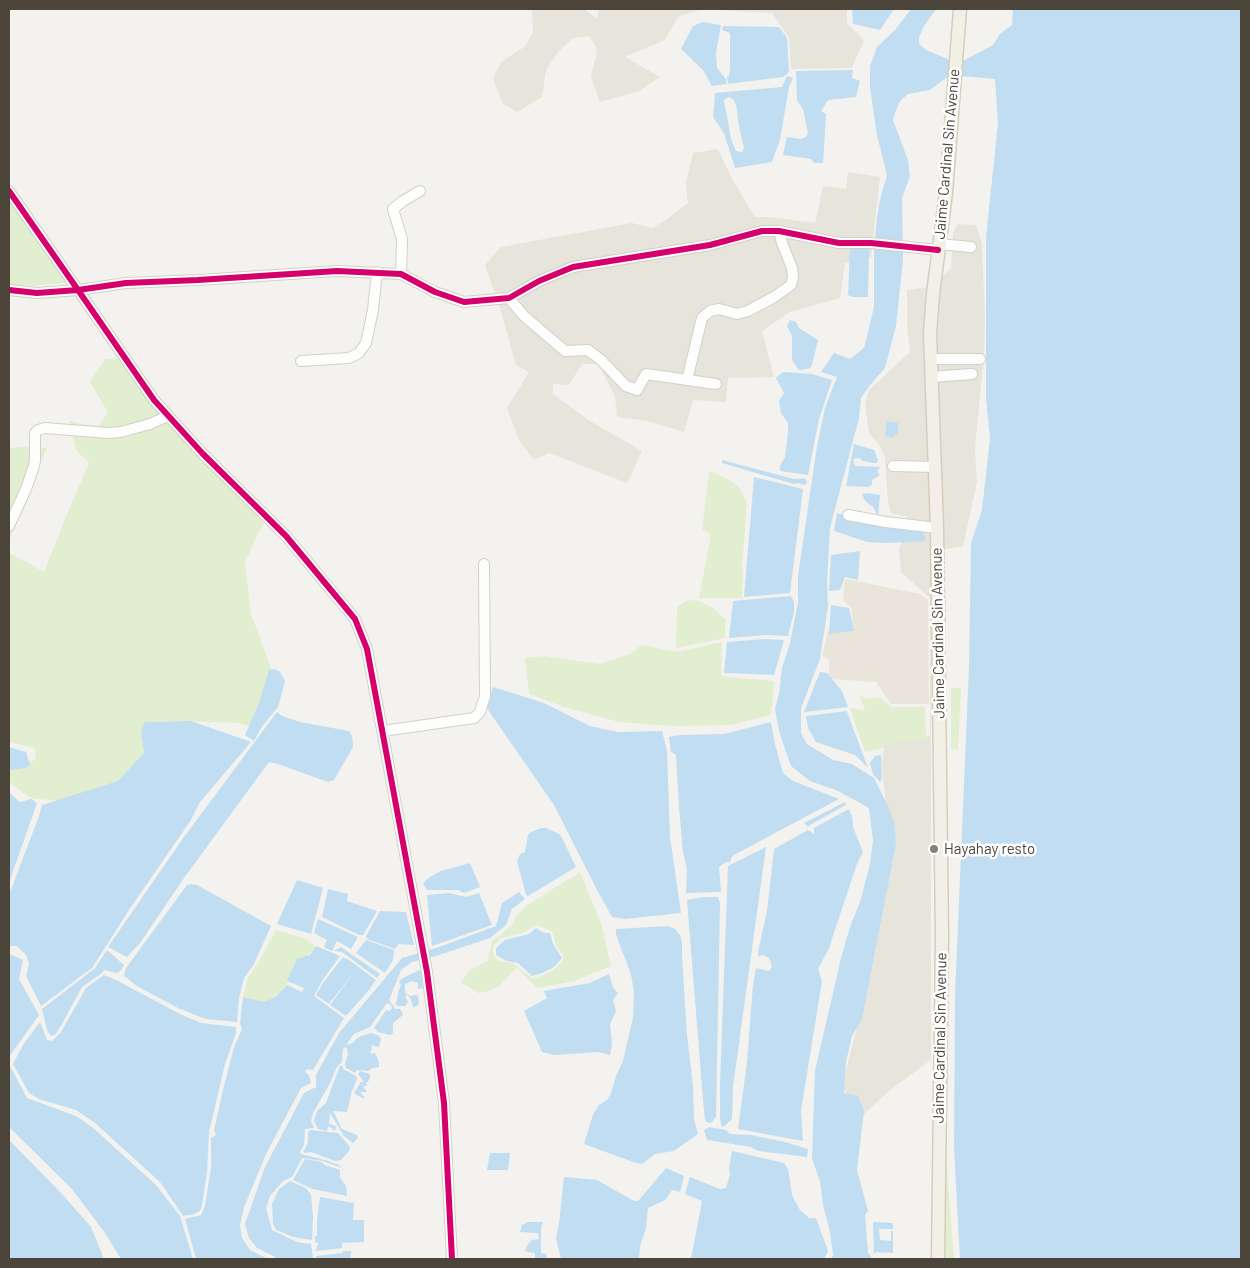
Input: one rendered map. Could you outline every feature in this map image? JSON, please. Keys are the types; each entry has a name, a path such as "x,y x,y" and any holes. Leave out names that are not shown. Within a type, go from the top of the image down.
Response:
{"main road":[{"name":"Jaime Cardinal Sin Avenue","path":"938,1259 942,936 937,528 930,334 938,247 946,193 960,9"}],"street":[{"path":"9,191 154,400 203,454 286,536 354,619 367,649 429,981 444,1103 452,1259"},
{"path":"401,274 402,239 393,209 420,191"},
{"path":"9,290 37,293 78,290 126,283 337,270 401,274 435,292 464,302 509,298 539,281 573,267 710,245 762,231 779,231 840,243 970,247"},
{"path":"687,380 702,318 710,311 719,309 737,314 748,310 774,297 791,285 793,278 792,268 779,231"},
{"path":"301,360 349,358 359,353 366,343 373,310 377,272"},
{"path":"509,298 524,316 564,351 588,350 601,360 626,386 637,390 646,374 716,384"},
{"path":"930,359 980,359"},
{"path":"931,377 972,374"},
{"path":"9,526 33,469 35,461 35,433 38,430 45,428 108,433 121,432 150,424 168,416"},
{"path":"892,466 935,467"},
{"path":"848,515 937,528"},
{"path":"383,731 474,718 480,712 485,696 484,564"}],"shaded area":[{"path":"532,9 584,9 597,19 599,9 703,9 678,17 665,40 625,57 660,77 639,91 600,102 591,77 597,50 590,36 573,38 559,51 546,70 542,97 517,112 503,104 493,78 501,62 524,47 533,33"},
{"path":"703,9 847,9 847,23 864,40 852,68 791,69 789,38 772,13"},
{"path":"718,149 731,177 755,217 815,223 823,186 846,189 848,172 880,177 871,257 845,263 840,298 790,312 762,331 774,377 728,378 726,402 693,400 684,432 648,421 617,417 615,397 599,364 582,364 569,385 553,384 553,394 590,421 642,451 627,483 549,453 534,460 519,440 507,408 529,372 516,365 500,308 485,265 501,247 632,223 652,228 688,203 686,183 693,153"},
{"path":"958,224 976,225 982,244 985,317 984,355 975,448 977,482 963,546 931,552 931,1060 890,1090 863,1115 842,1087 858,1022 886,806 882,766 885,737 930,736 930,598 901,572 899,548 907,531 907,517 891,513 888,502 885,458 880,446 869,433 865,404 869,390 910,352 907,325 907,290 934,286 951,268 953,232"},
{"path":"845,579 920,594 928,600 929,704 891,704 876,682 829,679 829,660 822,656 828,631 852,628 852,609 843,600"}],"green space":[{"path":"9,194 68,283 29,286 9,284"},
{"path":"124,358 264,524 245,563 251,614 274,676 252,727 239,723 146,722 141,732 144,753 122,780 58,801 30,798 9,782 9,765 36,760 35,748 9,742 9,553 44,572 89,463 76,450 69,421 98,427 108,412 90,382 105,359"},
{"path":"9,448 47,448 9,540"},
{"path":"709,471 726,478 739,487 747,502 742,568 742,598 699,598 711,534 702,529"},
{"path":"688,600 699,601 712,607 725,619 725,638 676,648 677,607"},
{"path":"722,642 721,676 774,681 771,715 731,725 673,726 619,722 564,707 529,694 525,658 545,656 599,664 630,654 641,645 677,652"},
{"path":"951,688 961,688 958,750 951,749"},
{"path":"860,696 867,699 879,697 891,707 925,707 926,740 893,743 865,752 850,708 865,710"},
{"path":"580,872 601,923 611,966 575,981 537,988 517,968 499,986 489,991 478,993 461,982 469,971 488,961 492,941 511,926 517,915 526,906","holes":["537,925 552,931 556,945 564,957 553,971 533,979 513,963 498,961 494,956 493,947 501,938 522,933"]},
{"path":"276,930 304,938 316,946 277,996 264,1002 243,997 248,977 257,965"},
{"path":"944,1107 948,1184 954,1259 942,1259"}],"water":[{"path":"852,9 894,9 880,30 853,24"},
{"path":"911,9 936,9 924,26 919,37 919,44 926,50 950,60 965,60 993,45 1000,34 1012,25 1013,9 1241,9 1241,1259 960,1259 954,1147 955,995 969,667 971,543 982,510 990,438 986,399 986,237 998,123 995,79 950,75 930,90 908,94 900,101 893,120 908,160 910,176 902,198 903,260 896,326 885,368 861,398 859,418 830,528 827,582 828,606 820,659 801,708 801,733 807,744 833,760 852,764 874,778 894,822 896,843 862,1019 852,1036 846,1062 844,1093 858,1096 864,1111 857,1170 868,1211 865,1215 868,1253 871,1259 832,1259 830,1232 823,1205 820,1181 812,1159 815,1071 841,958 861,899 870,864 873,841 869,808 838,791 810,781 791,766 779,731 775,709 782,668 790,643 798,602 798,576 817,446 825,408 837,377 821,372 834,353 850,359 864,348 874,307 874,250 877,218 887,175 877,135 870,87 870,66 877,47 895,30"},
{"path":"703,22 721,25 716,53 717,68 726,79 726,84 712,86 703,70 681,49 693,26"},
{"path":"723,26 779,27 787,38 789,72 783,77 728,84 730,33 722,30"},
{"path":"853,70 852,78 860,81 856,97 828,100 821,111 826,114 823,163 814,163 811,159 783,155 787,137 801,139 806,137 808,133 803,109 797,101 796,71"},
{"path":"787,76 793,78 789,87 780,140 772,162 735,168 724,133 713,117 715,93 782,87","holes":["729,97 734,100 744,148 742,152 736,151 731,139 724,100"]},
{"path":"850,248 869,248 868,297 848,295"},
{"path":"790,320 796,322 799,328 818,340 810,368 798,369 792,360 792,336 787,326"},
{"path":"784,372 812,374 832,380 819,419 808,475 780,471 780,466 785,457 788,423 781,413 779,401 784,393 776,378"},
{"path":"887,421 898,423 898,432 893,438 885,436"},
{"path":"854,444 874,450 878,460 877,463 874,463 862,461 860,458 853,459 855,466 881,467 877,471 880,475 872,480 872,485 868,487 846,486"},
{"path":"722,460 794,479 803,478 807,483 803,485 799,483 794,484 722,463"},
{"path":"754,477 803,489 790,593 744,597"},
{"path":"862,494 880,495 878,517 874,508 865,501"},
{"path":"837,513 857,520 924,526 925,541 867,542 834,531"},
{"path":"860,551 858,580 845,577 840,590 829,591 831,555"},
{"path":"791,596 794,602 794,612 788,636 767,635 729,638 733,601"},
{"path":"831,605 849,608 854,631 829,634"},
{"path":"764,639 784,640 774,675 724,673 727,642"},
{"path":"275,669 280,672 285,681 278,707 261,728 254,741 245,735 259,703 269,670"},
{"path":"820,672 827,673 842,691 848,707 804,712"},
{"path":"493,687 544,703 590,726 618,732 662,731 667,751 670,837 681,913 625,919 612,917 554,805 486,707"},
{"path":"847,711 868,768 855,755 816,742 808,728 806,716"},
{"path":"277,712 282,716 300,722 349,731 352,736 353,747 334,780 328,782 269,762 184,878 140,943 127,957 108,947 184,837"},
{"path":"191,721 251,742 200,802 191,820 92,968 41,1006 26,976 29,964 26,955 17,946 9,946 9,895 42,805 118,781 144,753 141,732 145,722"},
{"path":"771,722 783,773 793,781 839,799 732,856 730,862 726,862 719,867 721,892 686,893 687,869 683,852 676,755 671,752 669,737 724,734"},
{"path":"9,747 26,752 30,765 26,768 9,770"},
{"path":"881,755 882,779 880,782 873,774 870,763 875,756"},
{"path":"9,792 20,802 31,799 37,803 9,883"},
{"path":"845,802 846,805 808,827 804,823"},
{"path":"849,809 853,827 863,852 857,864 829,948 818,969 822,981 801,1111 803,1141 738,1129 756,968 769,971 772,967 769,958 763,955 758,957 758,952 767,911 774,849 808,830 814,834 814,828"},
{"path":"541,828 546,828 559,834 576,867 528,896 526,895 517,861 520,854 525,852 528,835"},
{"path":"766,847 733,1087 732,1119 723,1127 720,1116 720,1084 728,866"},
{"path":"470,863 480,887 464,893 458,890 427,890 423,883 441,871"},
{"path":"297,880 323,888 311,934 277,924"},
{"path":"187,885 197,885 271,926 254,964 244,978 239,998 237,1022 206,1019 180,1009 137,986 124,976 126,968"},
{"path":"328,889 348,894 347,901 377,911 363,935 359,935 322,917"},
{"path":"519,892 525,899 512,909 506,925 490,938 412,962 401,970 389,1000 395,1009 400,1009 403,1015 393,1023 393,1033 390,1035 378,1032 374,1028 386,1010 390,1011 392,1008 387,1003 370,1027 354,1034 346,1045 353,1043 361,1036 371,1033 377,1035 381,1038 379,1047 371,1045 372,1049 370,1052 372,1054 375,1053 379,1067 368,1071 357,1070 355,1073 346,1068 345,1064 348,1054 347,1048 343,1049 342,1062 337,1067 313,1113 311,1121 314,1128 305,1129 304,1145 300,1152 301,1154 339,1165 342,1168 323,1161 302,1158 292,1177 283,1181 270,1196 266,1208 272,1230 297,1242 311,1244 313,1259 279,1259 257,1248 249,1238 245,1224 265,1167 304,1093 316,1087 316,1075 339,1033 402,958 439,947 496,926 502,903"},
{"path":"449,893 466,897 479,893 492,925 432,946 427,895"},
{"path":"718,897 720,903 716,1117 712,1122 708,1123 705,1120 703,1100 687,900"},
{"path":"380,911 406,912 414,945 399,944 395,949 367,939 366,936"},
{"path":"318,919 358,937 351,949 337,941 332,951 324,947 327,940 314,933"},
{"path":"668,926 675,929 680,935 682,942 694,1120 698,1134 674,1151 655,1154 642,1164 584,1144 593,1115 599,1105 607,1100 611,1093 623,1061 633,1017 634,992 631,974 616,935 616,929"},
{"path":"536,928 544,933 550,933 553,944 562,958 554,967 532,976 518,963 507,961 496,955 496,948 505,940 529,934"},
{"path":"366,940 394,950 393,960 385,973 356,953"},
{"path":"316,946 340,956 314,996 344,1018 313,1070 307,1069 305,1072 309,1075 311,1083 301,1088 266,1154 244,1207 240,1225 242,1238 250,1250 268,1259 196,1259 185,1219 201,1215 205,1206 211,1168 211,1138 216,1135 214,1130 225,1082 234,1047 242,1029 240,1023 243,997 264,1002 277,996 287,985 302,992 304,988 287,981 297,959 310,955"},
{"path":"341,947 380,974 377,978 342,952 334,951"},
{"path":"107,950 124,965 121,970 117,973 104,970 82,987 56,1034 51,1036 47,1030 42,1009 95,968"},
{"path":"9,954 23,960 19,979 39,1015 9,1057"},
{"path":"343,957 376,980 346,1016 330,1005 355,971 329,1004 316,995"},
{"path":"419,970 421,971 423,988 418,989 418,983 412,981 405,984 405,993 410,996 418,995 419,1003 413,1007 411,999 407,995 405,996 408,1002 405,1006 397,1006 395,1004 401,985 399,982 401,979"},
{"path":"609,974 613,988 618,993 613,1000 616,1011 610,1024 612,1044 610,1055 598,1052 554,1055 542,1052 524,1011 547,998 544,991 590,983"},
{"path":"104,975 201,1023 236,1027 209,1132 207,1172 202,1205 200,1211 194,1214 183,1216 160,1182 95,1123 76,1110 39,1099 29,1093 13,1064 23,1045 40,1022 47,1040 52,1041 61,1032 86,988"},
{"path":"9,1064 27,1098 76,1116 91,1126 156,1185 180,1216 193,1259 121,1259 105,1233 72,1189 9,1127"},
{"path":"340,1066 343,1066 343,1069 356,1076 357,1079 347,1112 333,1111 342,1129 357,1135 358,1138 353,1143 344,1136 330,1113 329,1124 336,1126 335,1131 328,1126 327,1131 318,1129 314,1121 317,1111 326,1103"},
{"path":"360,1071 370,1074 368,1082 366,1082 367,1086 363,1086 367,1092 360,1092 365,1098 354,1093 361,1082 364,1082 358,1074"},
{"path":"709,1127 726,1130 730,1134 751,1135 808,1149 807,1157 758,1151 751,1147 707,1140 704,1130"},
{"path":"310,1130 338,1133 350,1147 349,1151 341,1160 335,1161 311,1152 303,1152 308,1143 308,1133"},
{"path":"9,1140 62,1194 91,1227 104,1259 9,1259"},
{"path":"732,1151 784,1163 788,1169 792,1195 800,1210 809,1218 816,1218 828,1251 824,1259 691,1259 702,1201 685,1194 690,1177 720,1189 726,1188 730,1174 729,1168"},
{"path":"490,1153 510,1153 508,1170 487,1170"},
{"path":"305,1159 322,1162 325,1165 340,1170 340,1178 346,1186 347,1196 313,1189 293,1180"},
{"path":"666,1168 684,1176 680,1192 672,1190 665,1200 648,1208 646,1228 640,1246 639,1259 561,1259 556,1238 564,1177 597,1180 634,1201 638,1201"},
{"path":"290,1181 306,1188 311,1195 313,1217 312,1240 293,1237 276,1230 273,1224 272,1204 279,1189"},
{"path":"320,1197 354,1203 353,1220 364,1220 364,1242 342,1243 342,1248 316,1251 319,1243 315,1242 315,1236 317,1236"},
{"path":"528,1222 543,1222 541,1228 541,1253 546,1254 547,1259 535,1259 535,1253 525,1251 532,1240 539,1239 538,1233 520,1232 522,1225"},
{"path":"873,1222 893,1223 893,1229 879,1229 880,1240 891,1241 891,1231 893,1231 893,1253 876,1252 874,1254"},
{"path":"343,1251 351,1251 350,1259 316,1259 316,1256 342,1253"}],"cycle path":[{"path":"9,191 78,290 126,283 337,271 401,274 435,292 464,302 509,298 539,281 573,267 710,245 762,231 779,231 839,243 871,243 938,250"},
{"path":"9,290 37,293 78,290 154,400 203,454 286,536 355,619 367,649 427,972 444,1103 452,1259"}],"place":[{"name":"Hayahay resto","path":"934,849"}]}
